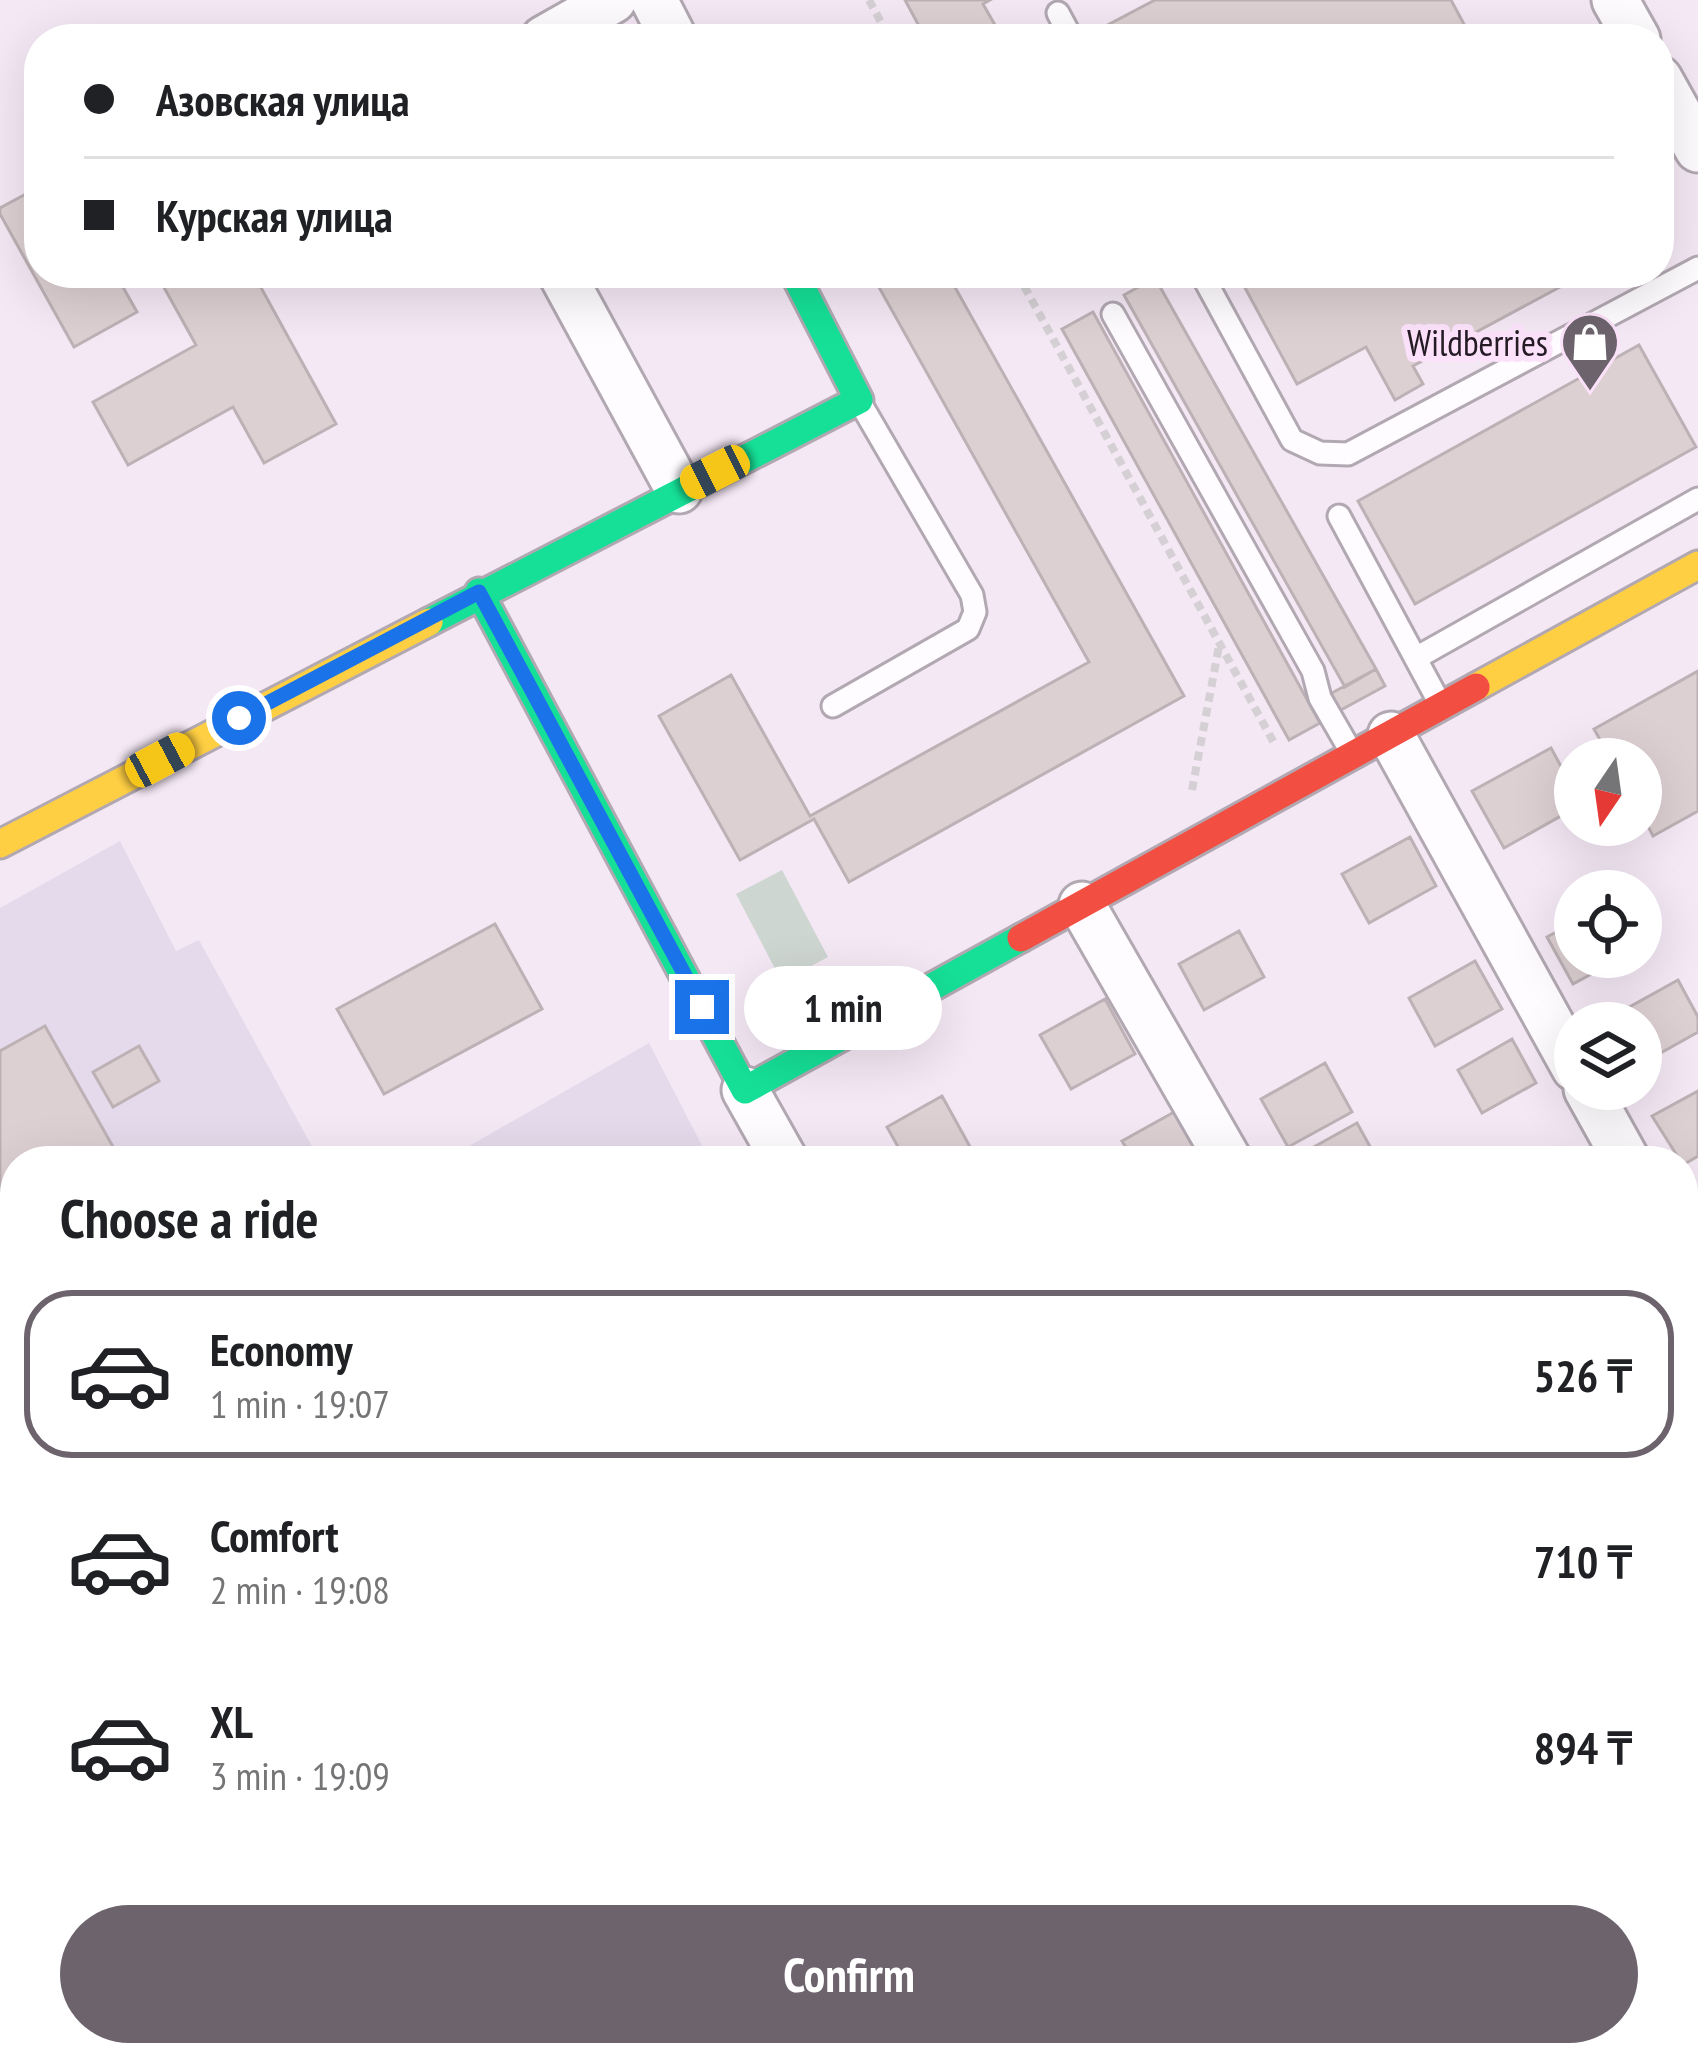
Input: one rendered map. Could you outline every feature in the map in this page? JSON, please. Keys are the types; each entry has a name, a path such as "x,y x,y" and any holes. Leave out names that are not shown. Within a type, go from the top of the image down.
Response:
{"street":[{"path":"571,24 613,0"},
{"path":"1674,106 1698,149"},
{"path":"569,288 679,490"},
{"path":"0,844 479,592 859,400 802,288"},
{"path":"746,1090 1441,707 1692,583"},
{"path":"479,592 777,1146"},
{"path":"1372,745 1554,1035"},
{"path":"1082,905 1220,1146"},
{"path":"1599,1110 1619,1146"}],"lane":[{"path":"1058,13 1064,24"},
{"path":"1209,288 1292,440 1320,453 1348,454 1660,288"},
{"path":"1113,314 1313,670 1320,698 1372,745"},
{"path":"833,706 968,628 975,612 972,595 859,400"},
{"path":"1416,658 1698,499"},
{"path":"1339,516 1441,707"}],"path":[{"path":"1025,288 1280,755"},
{"path":"1190,803 1219,644"}],"shaded area":[{"path":"120,841 176,951 199,940 312,1146 0,1146 0,908"},
{"path":"782,870 828,957 782,982 736,894"},
{"path":"649,1043 702,1146 469,1146"}],"building":[{"path":"905,0 990,0 983,4 994,24 918,24"},
{"path":"1155,0 1451,0 1464,24 1110,24"},
{"path":"24,195 24,257 0,214 0,208"},
{"path":"41,288 123,288 137,312 74,347"},
{"path":"164,288 261,288 336,424 264,463 233,407 128,465 93,402 196,345"},
{"path":"879,288 955,288 1184,696 849,882 814,819 740,860 659,716 731,675 810,816 1089,662"},
{"path":"1137,288 1161,288 1376,669 1345,687 1124,295"},
{"path":"1245,288 1558,288 1413,366 1423,384 1395,400 1366,347 1297,384"},
{"path":"1093,312 1320,723 1289,740 1062,329"},
{"path":"1639,345 1696,447 1415,604 1358,501"},
{"path":"1376,669 1385,686 1339,711 1330,694"},
{"path":"1698,671 1698,811 1662,831 1662,738 1599,738 1594,729"},
{"path":"1551,748 1554,754 1554,820 1504,848 1472,791"},
{"path":"1410,837 1436,886 1369,923 1342,874"},
{"path":"495,924 542,1009 384,1094 337,1009"},
{"path":"1239,931 1264,977 1204,1010 1179,964"},
{"path":"1475,961 1502,1009 1435,1046 1409,998"},
{"path":"1678,980 1698,1017 1698,1032 1662,1052 1662,1002 1638,1002"},
{"path":"1105,999 1135,1054 1071,1089 1040,1035"},
{"path":"45,1026 113,1146 0,1146 0,1051"},
{"path":"1512,1039 1536,1083 1482,1113 1458,1070"},
{"path":"139,1046 159,1081 113,1107 93,1072"},
{"path":"1325,1063 1352,1112 1287,1146 1261,1099"},
{"path":"1698,1091 1698,1146 1671,1146 1652,1116"},
{"path":"942,1096 970,1146 898,1146 887,1127"},
{"path":"1176,1111 1195,1146 1125,1146 1122,1141"},
{"path":"1357,1123 1370,1146 1315,1146"}],"traffic: fast":[{"path":"429,622 859,400 802,288"},
{"path":"479,592 745,1090 1021,938"}],"traffic: slow":[{"path":"1476,687 1698,565"},
{"path":"0,844 429,622"}],"traffic: jam":[{"path":"1021,938 1476,687"}],"place":[{"name":"Wildberries","path":"1590,393"}],"route":[{"path":"239,718 479,592 702,1007"}]}
